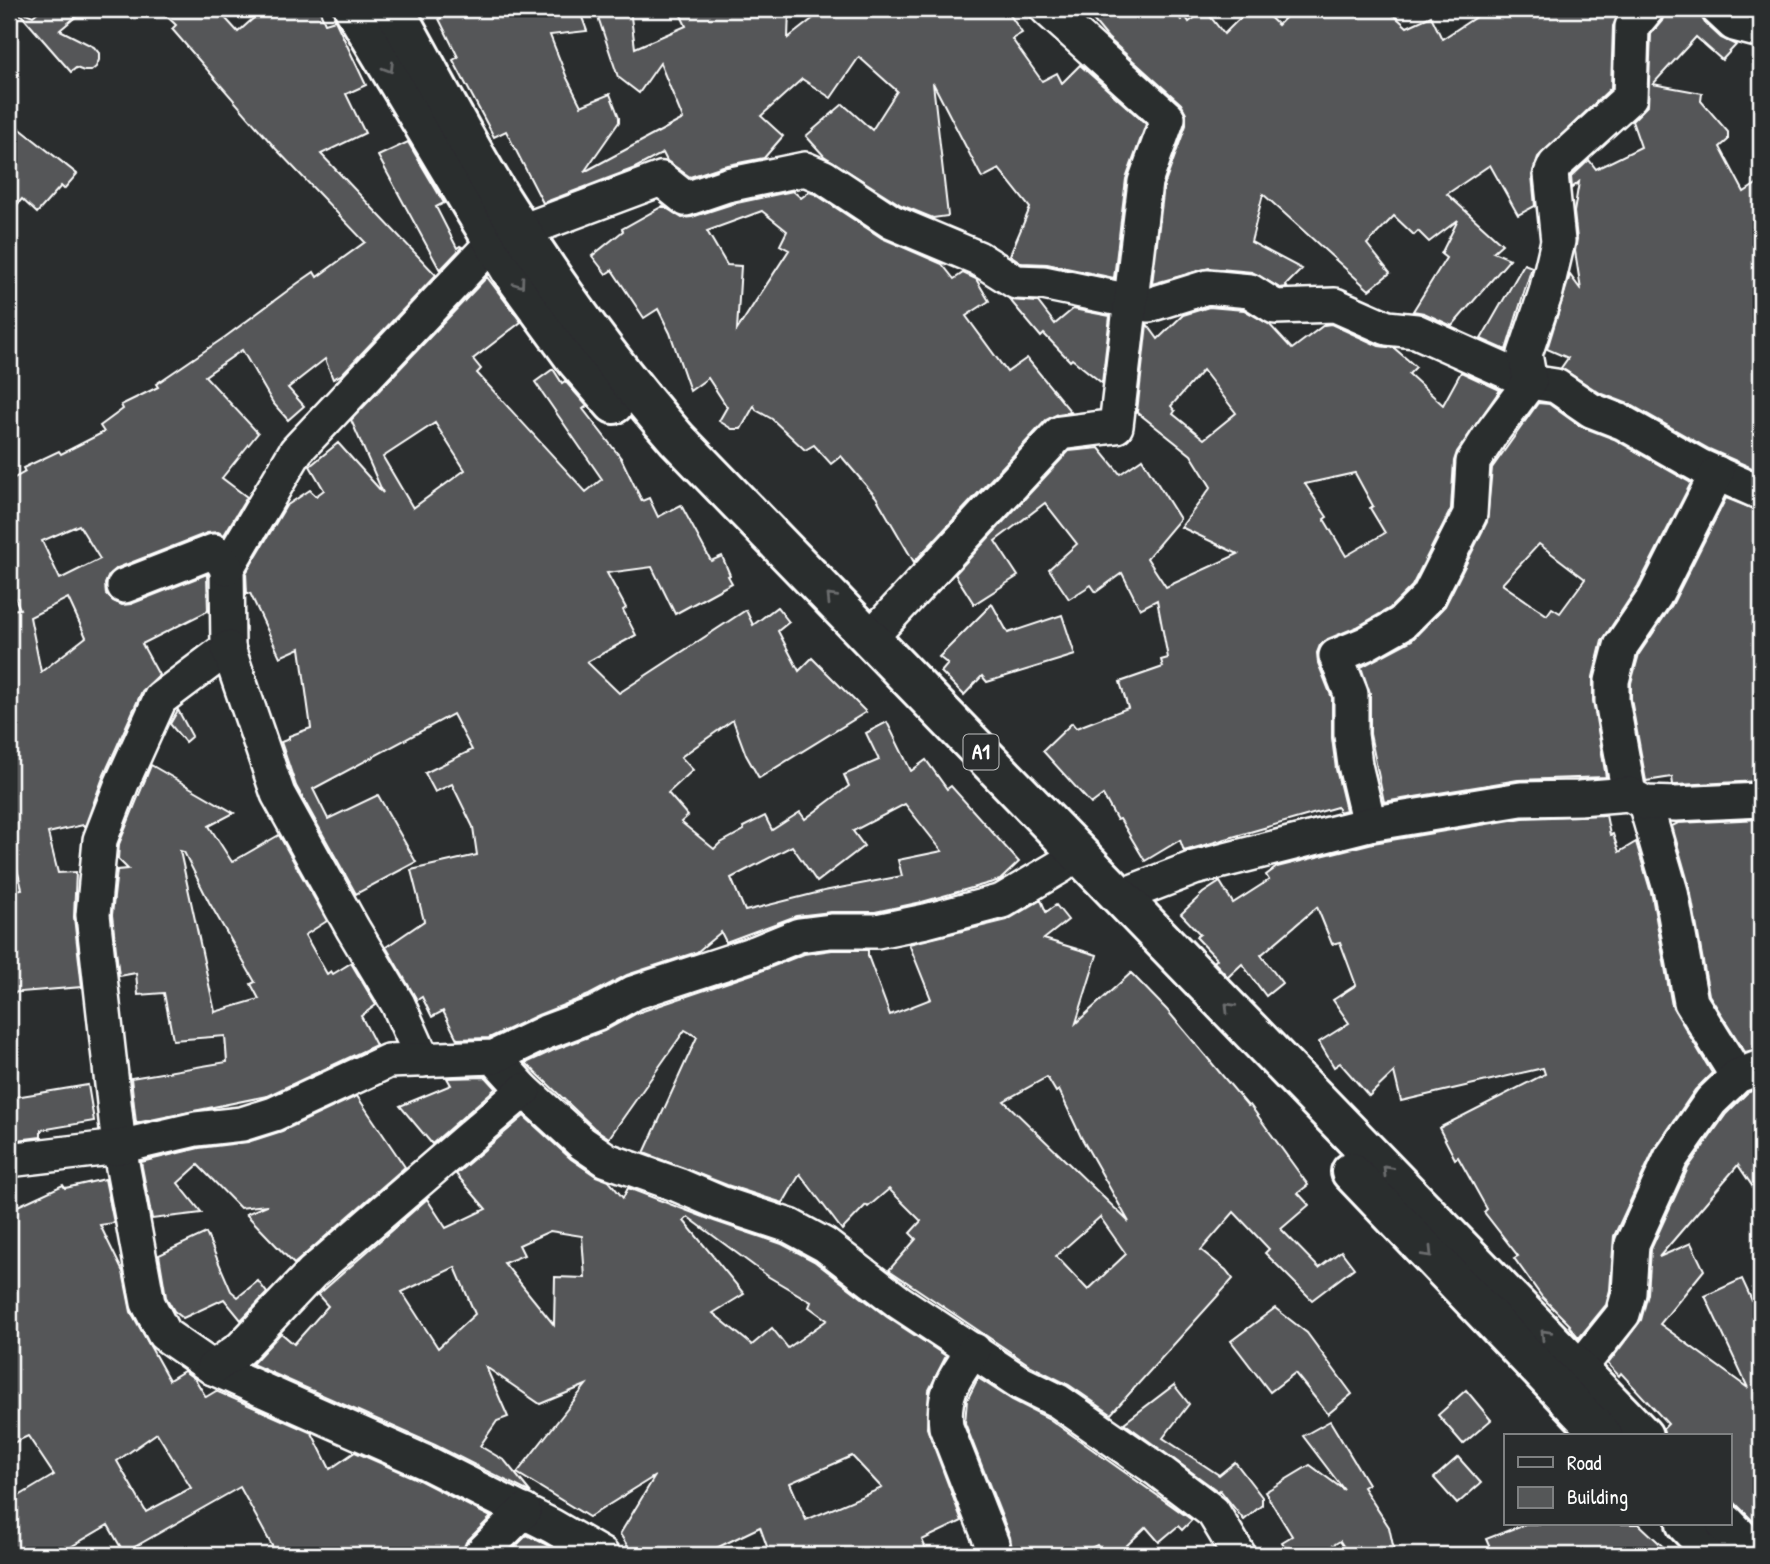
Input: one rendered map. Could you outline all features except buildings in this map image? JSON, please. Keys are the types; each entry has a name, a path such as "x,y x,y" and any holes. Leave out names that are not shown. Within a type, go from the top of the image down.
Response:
{"highway":[{"name":"A1","path":"354,9 463,193 508,236 677,439 1641,1434"},
{"name":"A1","path":"394,9 500,197 508,236 511,271 576,360 685,485 1060,866 1601,1434"},
{"path":"1688,1526 1716,1555"},
{"path":"1728,1526 1756,1555"}],"street":[{"path":"870,638 1060,433 1116,426 1145,182 1168,118 1047,9"},
{"path":"1369,824 1355,765 1351,735 1351,694 1336,656 1365,645 1402,623 1428,597 1470,514 1473,462 1530,382 1525,354 1546,292 1558,240 1551,174 1555,165 1630,97 1632,26 1647,9"},
{"path":"1718,9 1734,23 1761,31"},
{"path":"423,1060 398,1004 278,794 228,648 227,568 296,451 508,236 661,179 686,199 727,185 805,169 824,177 891,222 978,258 1016,282 1043,283 1149,306 1207,287 1250,291 1275,307 1335,305 1387,328 1416,331 1530,382 1556,386 1591,410 1622,422 1717,474 1759,489"},
{"path":"1579,1369 1623,1314 1629,1293 1632,1244 1671,1158 1710,1101 1749,1072 1691,1002 1671,892 1637,799 1612,701 1612,681 1622,646 1655,596 1717,474"},
{"path":"124,586 214,551 227,568"},
{"path":"228,648 160,699 100,840 93,915 119,1147 148,1303 164,1334 213,1368 427,1463 524,1511 602,1555"},
{"path":"1121,895 1194,868 1369,824 1521,799 1761,800"},
{"path":"9,1160 119,1147 196,1129 242,1124 274,1114 388,1061 494,1057 546,1032 597,1013 633,993 799,936 831,931 877,931 1002,901 1060,866"},
{"path":"494,1057 524,1090 582,1143 607,1160 720,1203 790,1226 825,1245 899,1302 1021,1383 1058,1401 1159,1471 1213,1512 1239,1555"},
{"path":"213,1368 242,1348 312,1273 524,1090"},
{"path":"974,1350 952,1381 944,1409 946,1427 994,1555"},
{"path":"481,1555 524,1511"}]}
